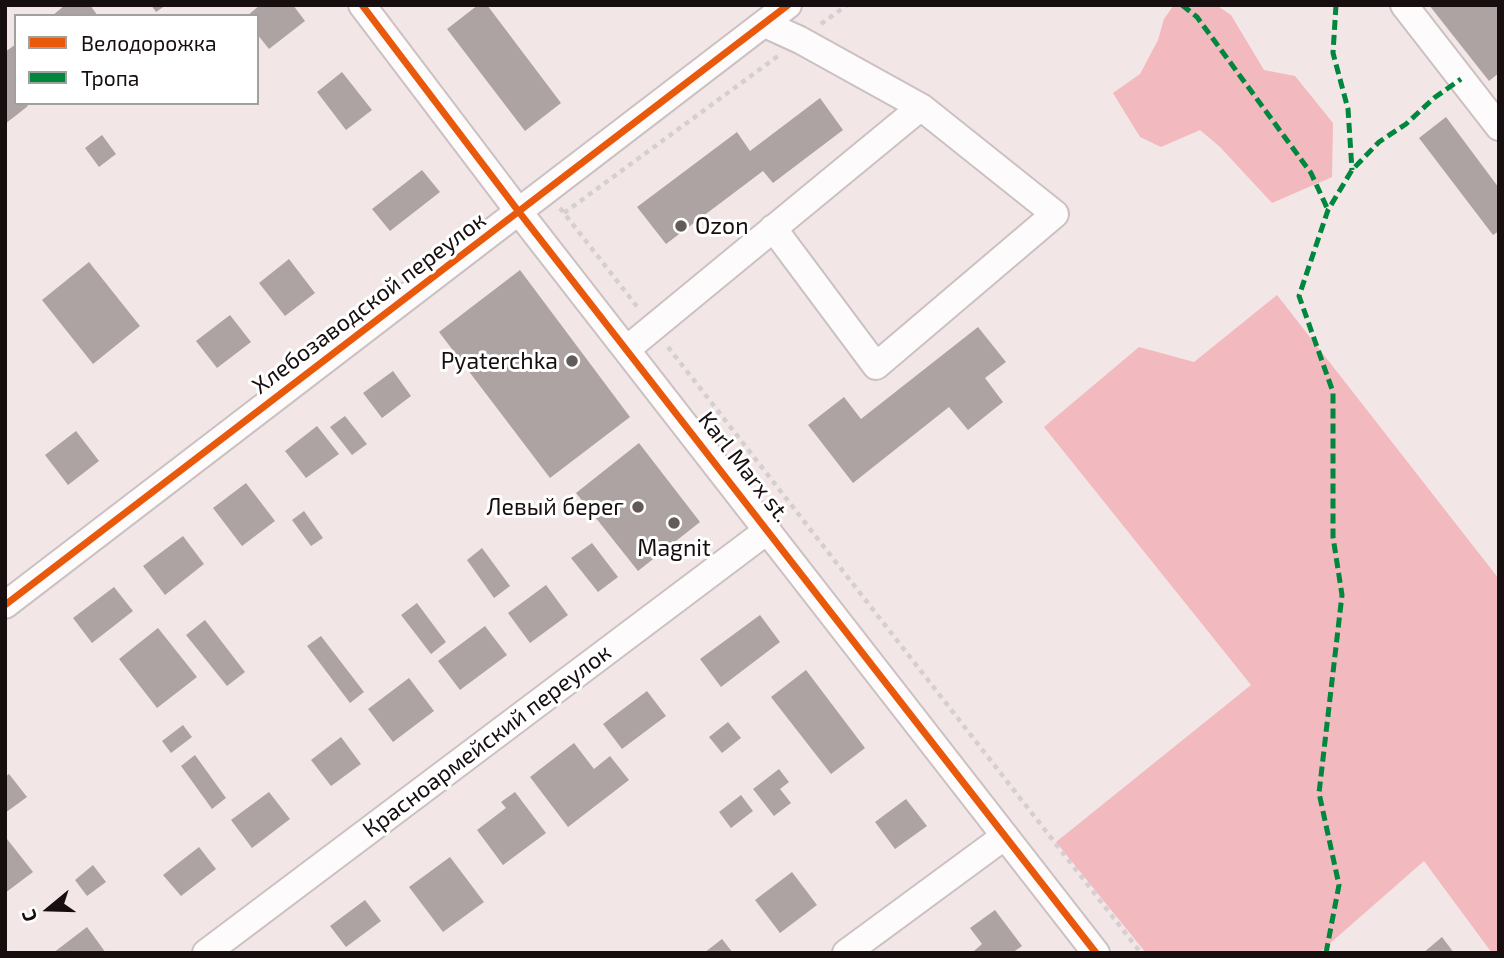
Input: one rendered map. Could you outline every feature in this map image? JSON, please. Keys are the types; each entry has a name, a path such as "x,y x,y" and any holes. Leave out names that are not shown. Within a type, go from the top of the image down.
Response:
{"street":[{"name":"Karl Marx st.","path":"362,5 519,212 1096,953"},
{"name":"Хлебозаводской переулок","path":"5,605 788,5"},
{"path":"1404,5 1495,116"},
{"path":"765,24 800,40 921,107 1055,214 876,366 774,228"},
{"path":"627,349 921,107"},
{"name":"Красноармейский переулок","path":"206,953 768,530"},
{"path":"846,953 1005,836"}],"path":[{"path":"564,214 847,5"},
{"path":"547,191 1141,953"}],"shaded area":[{"path":"1174,5 1216,5 1231,15 1264,70 1295,76 1333,123 1332,177 1272,203 1220,147 1200,130 1161,147 1140,137 1113,93 1140,74 1158,40 1164,19"},
{"path":"1277,295 1499,579 1499,953 1492,953 1424,861 1319,953 1146,953 1056,842 1251,685 1044,427 1139,347 1194,362"}],"building":[{"path":"65,5 90,5 97,14 54,14"},
{"path":"151,5 166,5 156,12"},
{"path":"260,5 293,5 305,21 269,49 259,36 259,14 249,14"},
{"path":"478,5 487,5 561,103 525,131 447,29"},
{"path":"1429,5 1499,5 1499,73 1489,81"},
{"path":"14,45 14,105 28,106 5,124 5,52"},
{"path":"342,72 372,110 346,130 317,92"},
{"path":"820,98 843,130 773,183 763,171 666,244 637,207 737,132 750,151"},
{"path":"1446,117 1499,188 1499,231 1493,235 1419,138"},
{"path":"102,135 116,154 99,167 85,148"},
{"path":"422,170 440,192 390,231 372,209"},
{"path":"289,259 315,293 285,316 259,283"},
{"path":"89,262 140,326 93,364 42,300"},
{"path":"520,270 630,417 550,478 439,332"},
{"path":"230,315 251,342 217,368 196,341"},
{"path":"978,327 1006,362 985,378 1003,402 968,430 949,407 853,483 808,425 844,397 861,419"},
{"path":"393,371 411,396 382,418 363,393"},
{"path":"345,416 367,444 352,455 330,427"},
{"path":"317,426 339,454 306,478 285,451"},
{"path":"76,431 99,461 68,485 45,455"},
{"name":"Левый берег","path":"639,443 700,522 638,571 576,493"},
{"path":"246,483 275,521 242,546 213,508"},
{"path":"304,511 323,538 311,546 292,520"},
{"path":"183,536 204,564 165,595 143,566"},
{"path":"592,543 618,577 598,592 571,558"},
{"path":"482,548 510,586 494,598 467,560"},
{"path":"546,585 568,615 530,643 508,613"},
{"path":"114,587 133,611 92,643 73,618"},
{"path":"417,603 446,642 431,654 401,615"},
{"path":"760,615 780,642 721,687 700,659"},
{"path":"205,620 245,672 227,686 186,635"},
{"path":"485,626 507,655 460,690 438,661"},
{"path":"158,628 197,677 157,708 119,659"},
{"path":"321,636 364,692 350,703 307,646"},
{"path":"806,670 865,748 831,774 771,697"},
{"path":"409,678 434,711 393,742 368,709"},
{"path":"647,691 666,716 622,749 603,724"},
{"path":"728,722 741,738 722,753 709,737"},
{"path":"183,725 192,737 171,753 162,741"},
{"path":"341,737 361,764 331,786 311,760"},
{"path":"574,743 594,769 610,756 629,780 568,827 530,777"},
{"path":"195,755 226,798 212,809 181,766"},
{"path":"779,769 789,782 780,789 791,803 774,816 753,789"},
{"path":"9,774 27,797 5,813 5,777"},
{"path":"269,792 290,819 252,848 231,820"},
{"path":"515,792 546,833 503,865 477,830 506,808 501,802"},
{"path":"741,795 753,811 731,828 719,812"},
{"path":"906,799 927,826 895,849 875,822"},
{"path":"7,839 33,872 5,893 5,840"},
{"path":"199,847 216,869 181,896 163,875"},
{"path":"450,857 484,902 443,932 409,887"},
{"path":"93,865 106,882 87,896 75,880"},
{"path":"792,872 817,905 780,933 755,900"},
{"path":"365,900 381,921 346,947 330,926"},
{"path":"995,910 1022,946 1012,953 975,953 982,944 970,928"},
{"path":"87,927 106,953 53,953"},
{"path":"1442,937 1454,953 1423,953"},
{"path":"722,939 733,953 704,953"}],"marked path":[{"path":"1182,5 1197,17 1311,173 1328,210"},
{"path":"1336,5 1333,53 1348,109 1352,170"},
{"path":"1326,953 1339,885 1319,793 1342,595 1333,537 1333,392 1299,296 1328,210 1352,170 1379,142 1406,124 1434,98 1461,79"}],"cycle path":[{"path":"362,5 519,212 1096,953"},
{"path":"5,605 788,5"}],"place":[{"name":"Ozon","path":"681,226"},
{"name":"Pyaterchka","path":"572,361"},
{"name":"Левый берег","path":"638,507"},
{"name":"Magnit","path":"674,523"}]}
